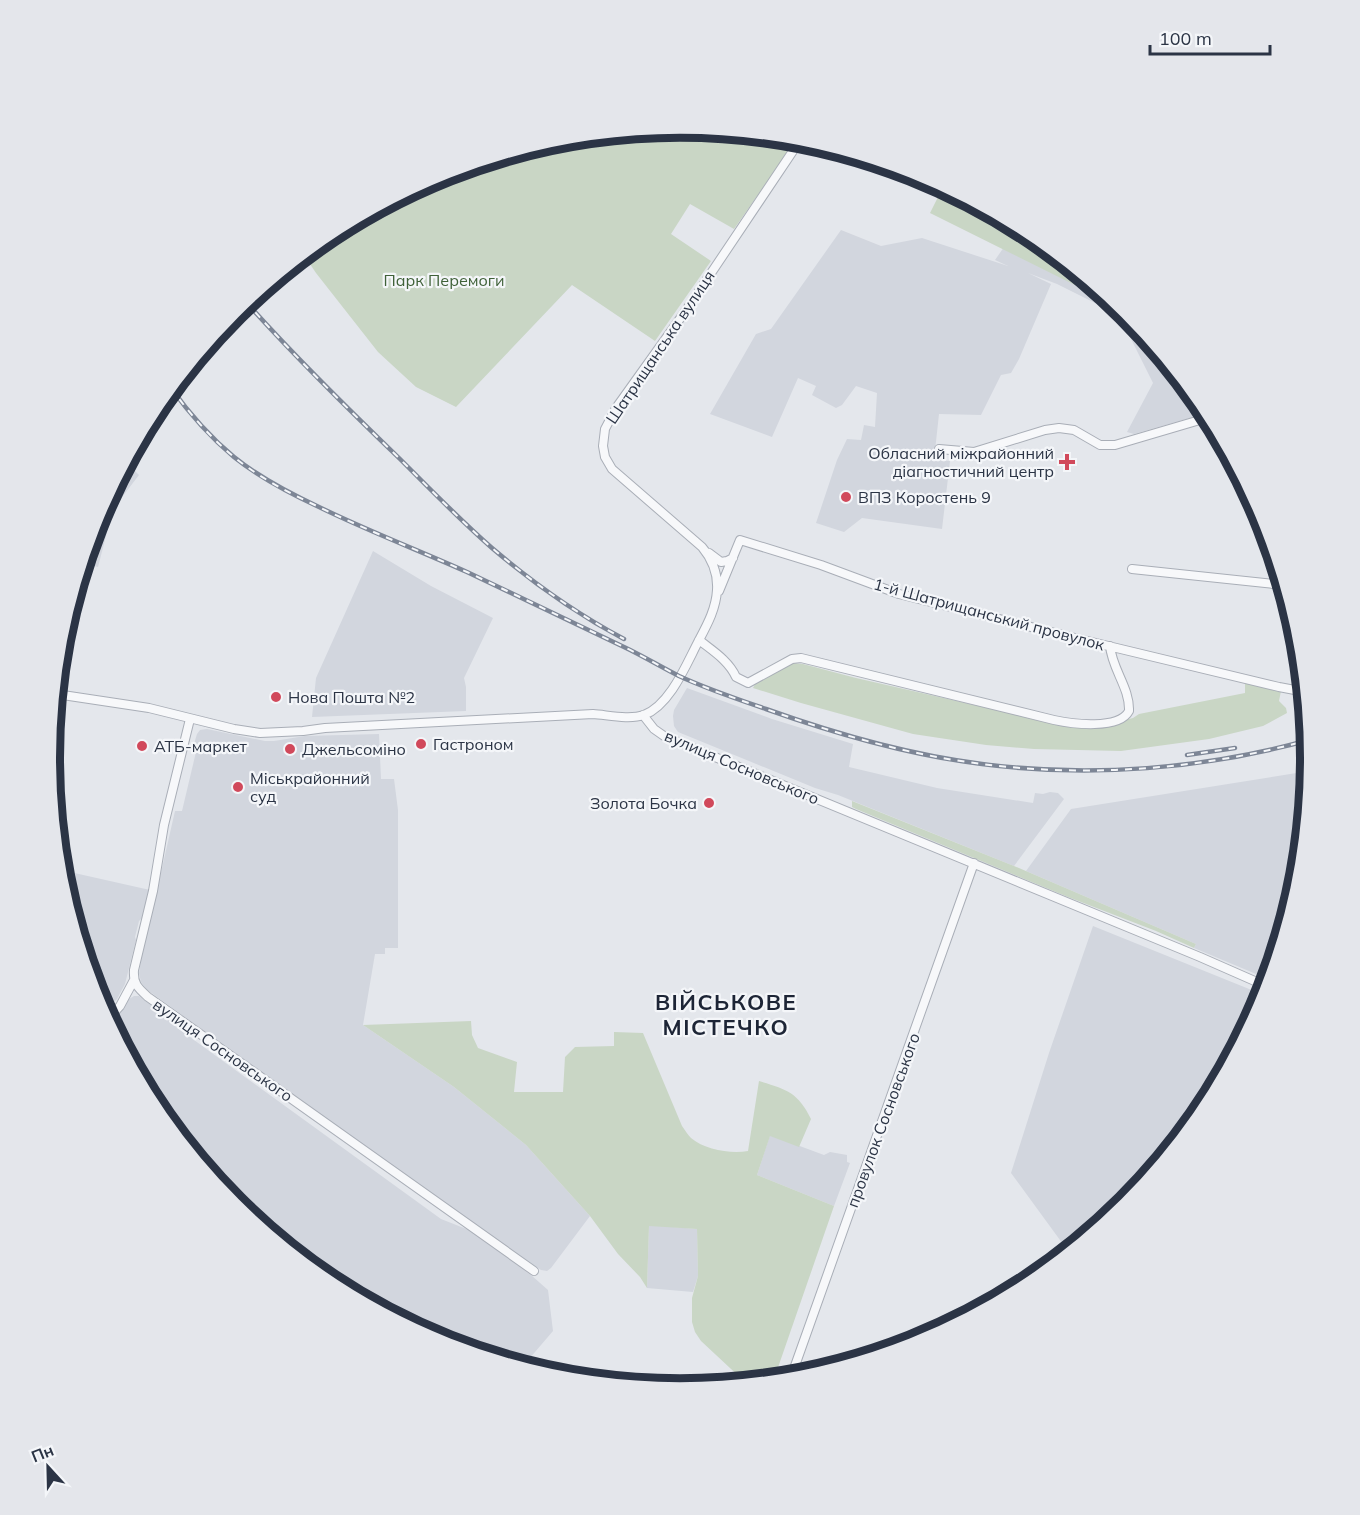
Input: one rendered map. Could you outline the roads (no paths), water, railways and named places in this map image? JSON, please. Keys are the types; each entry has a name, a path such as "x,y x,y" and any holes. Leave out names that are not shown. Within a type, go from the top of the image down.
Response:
{"street":[{"name":"Шатрищанська вулиця","path":"643,715 657,707 667,697 708,623 716,600 715,570 702,547 612,469 605,457 603,446 605,429 616,408 689,306 795,148"},
{"path":"939,449 974,452 1045,430 1059,428 1078,432 1100,445 1114,445 1200,420"},
{"name":"1-й Шатрищанський провулок","path":"716,600 740,540 896,593 1296,691"},
{"path":"702,547 721,562 733,558"},
{"path":"1132,569 1275,584"},
{"path":"699,640 726,662 733,669 736,677 748,683 792,659 802,658 1056,721 1079,724 1114,723 1126,717 1129,711 1127,697 1111,657 1110,646"},
{"path":"63,695 149,708 234,729 260,733 581,715 643,715"},
{"name":"вулиця Сосновського","path":"643,715 654,729 664,736 1258,982"},
{"path":"115,1011 134,980 134,970 153,891 164,825 190,719"},
{"name":"провулок Сосновського","path":"795,1367 974,864"},
{"name":"вулиця Сосновського","path":"134,980 139,990 148,998 534,1272"}],"railway":[{"path":"252,309 341,401 492,548 555,597 624,639"},
{"path":"177,396 200,424 234,457 286,491 467,572 690,681 819,727 873,743 955,760 1064,770 1106,770 1188,764 1229,758 1300,742"},
{"path":"1187,755 1235,748"}],"place":[{"name":"Обласний міжрайонний діагностичний центр","path":"1067,462"},
{"name":"ВПЗ Коростень 9","path":"846,497"},
{"name":"Нова Пошта №2","path":"276,697"},
{"name":"Гастроном","path":"421,744"},
{"name":"АТБ-маркет","path":"142,746"},
{"name":"Джельсоміно","path":"290,749"},
{"name":"Міськрайонний суд","path":"238,787"},
{"name":"Золота Бочка","path":"709,803"}],"district":[{"name":"ВІЙСЬКОВЕ МІСТЕЧКО","path":"726,1014"}],"park label":[{"name":"Парк Перемоги","path":"444,280"}]}
